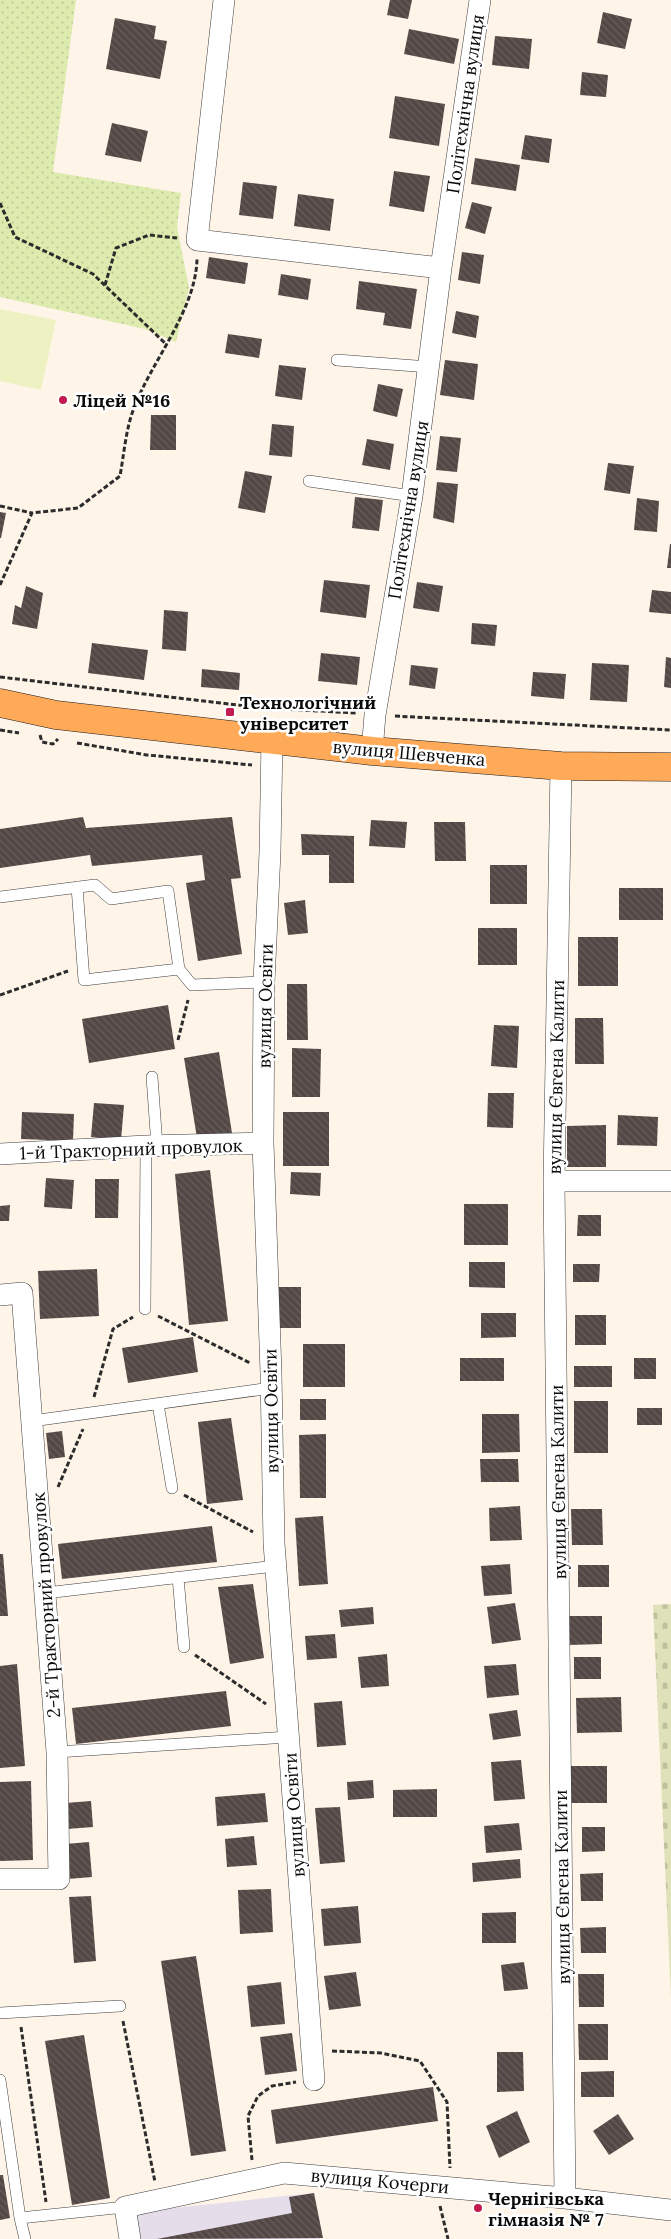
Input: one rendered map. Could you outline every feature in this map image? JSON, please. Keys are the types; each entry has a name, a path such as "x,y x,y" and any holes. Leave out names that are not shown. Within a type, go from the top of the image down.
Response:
{"main road":[{"name":"вулиця Шевченка","path":"0,703 56,715 372,751 561,766 671,767"}],"street":[{"path":"224,0 197,240 442,268"},
{"name":"Політехнічна вулиця","path":"372,751 375,715 412,496 480,0"},
{"name":"вулиця Освіти","path":"272,740 270,852 264,982 263,1143 274,1544 314,2080"},
{"name":"вулиця Євгена Калити","path":"561,766 554,1180 565,2198"},
{"name":"1-й Тракторний провулок","path":"0,1154 151,1146 263,1143"},
{"path":"554,1180 671,1181"},
{"name":"2-й Тракторний провулок","path":"0,1294 22,1293 57,1752 59,1879 0,1879"},
{"name":"вулиця Кочерги","path":"125,2207 284,2173 565,2198 671,2210"},
{"path":"125,2207 130,2239"}],"lane":[{"path":"337,360 429,367"},
{"path":"310,481 412,496"},
{"path":"0,897 95,885 111,899 168,891 179,969 192,985 264,982"},
{"path":"78,888 84,980 179,969"},
{"path":"145,1309 152,1077"},
{"path":"32,1421 158,1404 271,1381"},
{"path":"158,1404 172,1488"},
{"path":"46,1594 275,1566"},
{"path":"178,1577 184,1647"},
{"path":"57,1752 287,1728"},
{"path":"0,2012 120,2006"},
{"path":"0,2080 20,2218 25,2239"},
{"path":"20,2218 125,2207"}],"path":[{"path":"0,203 15,237 93,274 166,345"},
{"path":"0,506 32,513 78,508 120,476 134,408 166,345 192,284 197,262 197,240 149,235 116,248 105,285"},
{"path":"0,585 32,513"},
{"path":"0,676 263,708 671,730"},
{"path":"0,995 83,965"},
{"path":"178,1040 192,985"},
{"path":"55,1493 89,1414 113,1329 145,1309 271,1381"},
{"path":"172,1488 274,1544"},
{"path":"184,1647 287,1728"},
{"path":"120,2006 158,2200"},
{"path":"19,2011 48,2215"},
{"path":"312,2050 381,2053 420,2061 447,2102 450,2139 442,2187 448,2239"},
{"path":"254,2179 248,2116 258,2096 272,2086 314,2080"}],"shaded area":[{"path":"314,2193 320,2239 139,2239 135,2212"}],"green space":[{"path":"0,0 76,0 53,172 181,193 177,227 189,288 176,342 145,329 0,297"},
{"path":"0,309 56,320 41,390 0,381"},
{"path":"671,1604 671,1998 653,1605"}],"building":[{"path":"390,0 412,0 408,19 387,15"},
{"path":"603,12 632,19 625,49 597,43"},
{"path":"115,18 156,26 154,39 167,41 160,79 106,69"},
{"path":"409,29 459,39 454,64 404,54"},
{"path":"495,36 532,39 529,69 492,65"},
{"path":"582,72 608,75 606,97 580,95"},
{"path":"395,96 445,104 439,146 389,138"},
{"path":"112,123 148,131 141,162 105,155"},
{"path":"525,135 552,139 549,163 521,159"},
{"path":"475,158 520,165 516,191 471,184"},
{"path":"394,171 430,176 424,212 389,206"},
{"path":"243,182 277,186 273,219 239,215"},
{"path":"298,194 334,199 330,231 294,226"},
{"path":"472,202 492,207 485,234 465,228"},
{"path":"462,252 484,255 480,284 458,280"},
{"path":"209,257 248,263 245,284 206,278"},
{"path":"281,274 311,279 308,300 278,295"},
{"path":"359,281 417,289 411,329 383,325 385,313 356,309"},
{"path":"456,311 479,316 476,338 452,333"},
{"path":"228,334 262,339 259,358 225,353"},
{"path":"445,360 478,364 474,400 440,395"},
{"path":"279,365 306,368 302,400 275,396"},
{"path":"378,384 403,389 397,417 373,411"},
{"path":"151,415 176,415 176,450 150,450"},
{"path":"272,424 294,426 292,457 269,455"},
{"path":"440,436 461,438 457,472 436,470"},
{"path":"367,439 394,444 390,470 362,465"},
{"path":"608,463 634,466 630,494 604,490"},
{"path":"245,471 272,476 265,513 238,508"},
{"path":"437,482 458,484 454,523 433,518"},
{"path":"355,497 383,500 379,531 352,528"},
{"path":"637,498 659,501 657,532 634,530"},
{"path":"0,512 6,513 1,538 0,538"},
{"path":"670,544 671,568 667,568"},
{"path":"324,580 370,585 366,618 320,612"},
{"path":"417,582 443,586 439,612 413,608"},
{"path":"26,586 43,593 37,629 12,624 15,605 21,608"},
{"path":"652,590 671,592 671,614 649,612"},
{"path":"164,610 188,612 186,651 162,649"},
{"path":"472,623 497,625 495,646 471,644"},
{"path":"92,643 148,650 144,680 88,673"},
{"path":"321,653 360,657 357,685 318,681"},
{"path":"666,657 671,658 671,688 664,687"},
{"path":"592,663 629,665 627,702 590,700"},
{"path":"411,665 438,668 435,689 409,685"},
{"path":"202,669 240,673 239,690 201,687"},
{"path":"533,672 566,674 564,699 531,696"},
{"path":"83,817 86,828 232,817 241,878 231,879 242,954 198,961 186,883 205,880 202,855 92,866 90,855 0,868 0,829"},
{"path":"371,820 407,822 405,848 369,846"},
{"path":"434,822 465,822 466,861 435,861"},
{"path":"301,834 354,836 354,883 329,883 329,855 302,855"},
{"path":"490,865 527,865 527,904 490,904"},
{"path":"619,888 663,888 663,920 619,920"},
{"path":"305,900 308,933 288,935 284,903"},
{"path":"478,928 517,928 517,965 478,965"},
{"path":"578,937 618,937 618,986 578,986"},
{"path":"287,984 307,984 308,1040 287,1040"},
{"path":"168,1005 175,1049 89,1063 82,1019"},
{"path":"575,1018 603,1018 604,1064 575,1064"},
{"path":"494,1025 519,1026 517,1068 491,1066"},
{"path":"292,1048 321,1049 320,1097 292,1097"},
{"path":"219,1052 232,1133 197,1138 184,1058"},
{"path":"488,1093 514,1093 513,1128 487,1127"},
{"path":"94,1103 124,1105 121,1140 91,1137"},
{"path":"22,1112 74,1114 73,1141 21,1139"},
{"path":"283,1112 329,1112 329,1166 283,1166"},
{"path":"618,1115 658,1117 657,1146 617,1145"},
{"path":"606,1125 606,1167 567,1167 567,1126"},
{"path":"210,1170 228,1321 189,1325 175,1174"},
{"path":"291,1172 321,1173 320,1196 290,1194"},
{"path":"46,1178 74,1180 72,1209 44,1207"},
{"path":"95,1179 119,1179 118,1218 95,1218"},
{"path":"464,1204 508,1204 508,1245 464,1245"},
{"path":"10,1205 9,1221 0,1221 0,1206"},
{"path":"578,1215 601,1215 601,1236 577,1236"},
{"path":"469,1262 505,1262 505,1288 469,1287"},
{"path":"573,1264 600,1264 599,1282 573,1282"},
{"path":"97,1269 99,1316 40,1319 38,1271"},
{"path":"279,1287 301,1287 301,1328 279,1328"},
{"path":"481,1313 516,1313 516,1337 481,1338"},
{"path":"575,1315 606,1315 606,1345 575,1345"},
{"path":"193,1337 198,1372 128,1383 122,1348"},
{"path":"303,1344 345,1344 345,1387 303,1387"},
{"path":"460,1358 504,1358 504,1381 460,1381"},
{"path":"634,1358 656,1358 656,1379 634,1379"},
{"path":"574,1366 612,1366 612,1387 574,1387"},
{"path":"300,1399 326,1399 326,1420 300,1420"},
{"path":"574,1401 608,1401 608,1453 574,1453"},
{"path":"637,1408 662,1408 662,1425 637,1425"},
{"path":"482,1414 519,1414 520,1452 482,1453"},
{"path":"231,1418 243,1500 207,1504 198,1422"},
{"path":"62,1431 65,1457 49,1459 46,1433"},
{"path":"326,1434 326,1498 300,1498 299,1435"},
{"path":"480,1459 518,1459 519,1482 481,1482"},
{"path":"520,1506 522,1540 490,1541 489,1508"},
{"path":"571,1509 602,1509 603,1545 572,1545"},
{"path":"323,1516 328,1584 299,1586 295,1518"},
{"path":"212,1526 217,1562 62,1579 58,1544"},
{"path":"0,1554 3,1554 8,1616 0,1616"},
{"path":"510,1564 512,1594 484,1596 481,1566"},
{"path":"578,1565 609,1565 609,1587 578,1587"},
{"path":"253,1584 264,1658 230,1664 218,1587"},
{"path":"515,1603 521,1640 492,1644 487,1607"},
{"path":"373,1607 374,1624 341,1627 339,1610"},
{"path":"569,1616 602,1616 602,1644 569,1645"},
{"path":"335,1634 337,1658 307,1660 305,1636"},
{"path":"387,1654 389,1686 361,1688 358,1657"},
{"path":"574,1657 601,1657 601,1679 574,1679"},
{"path":"17,1664 25,1766 0,1768 0,1666"},
{"path":"516,1664 519,1695 487,1698 484,1666"},
{"path":"226,1691 231,1726 76,1744 72,1708"},
{"path":"621,1697 622,1732 577,1733 576,1698"},
{"path":"342,1701 346,1745 317,1747 314,1703"},
{"path":"517,1710 521,1736 493,1740 489,1714"},
{"path":"521,1760 525,1799 494,1801 491,1762"},
{"path":"569,1766 607,1766 607,1803 570,1803"},
{"path":"373,1780 374,1798 348,1800 347,1782"},
{"path":"31,1781 33,1860 0,1861 0,1782"},
{"path":"437,1789 437,1817 393,1817 393,1790"},
{"path":"265,1793 268,1822 217,1826 215,1797"},
{"path":"91,1801 93,1827 67,1829 65,1803"},
{"path":"340,1807 345,1862 320,1864 315,1808"},
{"path":"519,1823 522,1850 486,1853 484,1826"},
{"path":"582,1827 605,1827 605,1851 582,1852"},
{"path":"254,1836 257,1865 227,1867 225,1839"},
{"path":"89,1842 92,1877 68,1879 65,1844"},
{"path":"520,1859 521,1878 473,1882 472,1863"},
{"path":"603,1873 603,1901 581,1901 580,1874"},
{"path":"271,1889 273,1932 240,1934 238,1890"},
{"path":"91,1896 96,1961 74,1963 69,1897"},
{"path":"358,1906 361,1943 324,1946 321,1909"},
{"path":"516,1912 516,1943 482,1943 482,1913"},
{"path":"606,1927 606,1953 581,1953 580,1928"},
{"path":"196,1956 226,2151 191,2156 161,1961"},
{"path":"524,1962 528,1989 504,1991 501,1965"},
{"path":"356,1972 361,2006 329,2010 324,1976"},
{"path":"578,1974 604,1974 604,2007 579,2007"},
{"path":"281,1982 285,2024 251,2027 247,1986"},
{"path":"578,2024 608,2024 608,2060 579,2060"},
{"path":"292,2033 297,2071 265,2075 260,2037"},
{"path":"84,2035 110,2198 72,2205 45,2041"},
{"path":"497,2052 523,2052 524,2091 497,2092"},
{"path":"614,2071 614,2097 581,2097 581,2072"},
{"path":"433,2087 438,2121 276,2144 271,2110"},
{"path":"517,2111 530,2142 499,2158 486,2126"},
{"path":"618,2114 634,2139 609,2155 593,2131"},
{"path":"0,2175 3,2175 10,2218 0,2220"},
{"path":"314,2193 323,2238 157,2239 292,2213 289,2197"}],"place":[{"name":"Ліцей №16","path":"63,400"},
{"name":"Технологічний університет","path":"230,712"},
{"name":"Чернігівська гімназія № 7","path":"478,2208"}]}
